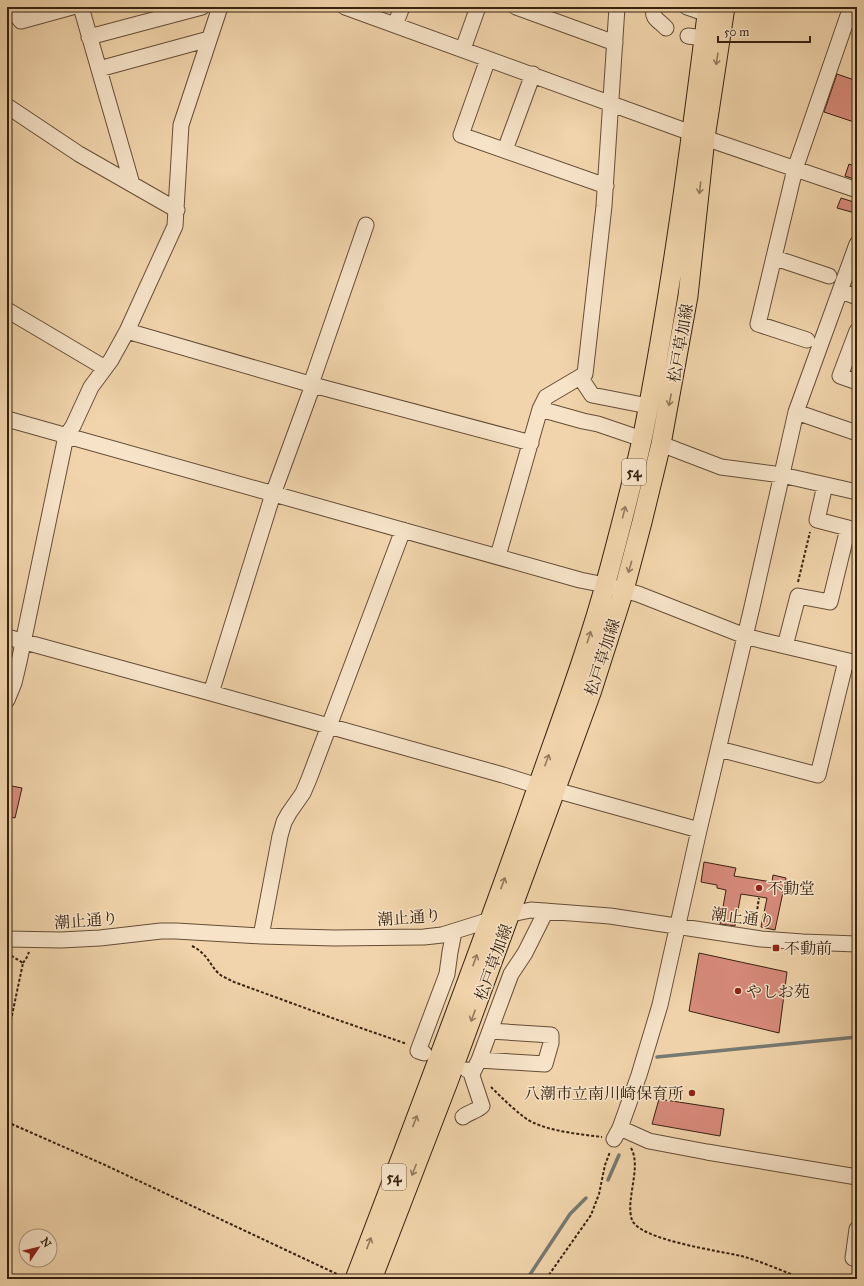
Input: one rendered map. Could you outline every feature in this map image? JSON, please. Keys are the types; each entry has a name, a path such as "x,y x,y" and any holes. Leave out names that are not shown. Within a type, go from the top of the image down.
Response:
{"main road":[{"name":"松戸草加線","path":"347,1277 441,1079 511,914 572,691 606,585 642,439 672,273 725,7"},
{"name":"松戸草加線","path":"372,1279 441,1079 490,920 546,788 591,693 624,590 642,522 661,444 688,296 699,135 696,37 707,10"}],"street":[{"path":"10,7 21,21 72,7"},
{"path":"80,7 132,184"},
{"path":"89,37 202,7"},
{"path":"7,700 14,683 66,436 73,426 91,387 111,360 176,226 181,125 220,7"},
{"path":"345,7 699,135 857,190"},
{"path":"395,25 402,7"},
{"path":"463,49 478,7"},
{"path":"516,7 615,42"},
{"path":"498,556 540,408 546,397 584,374 606,186 617,7"},
{"path":"654,7 653,14 655,19 666,28"},
{"path":"687,7 707,10"},
{"path":"807,340 758,324 775,258 795,169 851,7"},
{"path":"99,69 209,39"},
{"path":"488,59 461,135 606,186"},
{"path":"505,150 533,74"},
{"path":"7,106 61,142 177,210"},
{"path":"211,693 273,494 366,225"},
{"path":"857,244 796,412 660,1005 639,1075 617,1134 707,1152 857,1176"},
{"path":"775,258 829,276"},
{"path":"841,291 857,297"},
{"path":"7,310 105,368"},
{"path":"126,331 312,384 531,443"},
{"path":"857,331 840,376 857,382"},
{"path":"580,377 592,395 648,406"},
{"path":"540,408 598,424 642,439"},
{"path":"796,412 857,433"},
{"path":"7,419 580,580 624,590 745,636 851,662 818,775 719,749"},
{"path":"661,444 721,467 782,474 857,492"},
{"path":"785,646 798,596 830,602 848,528 817,520 825,485"},
{"path":"261,936 280,836 289,813 303,793 403,530"},
{"path":"7,637 699,830"},
{"name":"潮止通り","path":"7,939 61,940 100,938 161,931 334,938 424,937 454,932 511,914 531,910 546,910 610,916 754,938 857,944"},
{"path":"463,1117 482,1106 472,1076 473,1067 490,1031 511,974 525,953 546,910"},
{"path":"421,1052 447,974 454,932"},
{"path":"473,1067 545,1064 552,1035 490,1031"},
{"path":"853,1258 857,1229"}],"path":[{"path":"798,596 796,590 813,522 817,520"},
{"path":"754,938 759,898"},
{"path":"191,946 200,950 207,956 221,976 234,982 414,1046 421,1052"},
{"path":"7,953 23,963 7,1039"},
{"path":"473,1067 495,1092 533,1123 560,1131 617,1134 632,1149 634,1156 631,1207 632,1221 639,1228 659,1237 699,1248 742,1256 804,1279"},
{"path":"7,1122 105,1165 321,1268 347,1277"},
{"path":"546,1279 592,1215 599,1194 605,1165 617,1134"}],"building":[{"path":"837,74 857,81 857,123 824,112"},
{"path":"849,164 857,167 857,180 845,176"},
{"path":"841,198 857,203 855,213 837,208"},
{"path":"7,785 22,788 15,818 7,816"},
{"path":"704,862 736,868 734,876 772,882 773,875 786,878 775,930 761,927 767,898 741,894 735,926 720,924 726,890 717,888 717,885 701,882"},
{"name":"やしお苑","path":"699,953 787,972 779,1033 689,1011"},
{"path":"659,1099 724,1109 720,1136 652,1124"}],"waterway":[{"path":"657,1057 857,1037"},
{"path":"608,1180 619,1155"},
{"path":"527,1279 570,1214 586,1198"}],"place":[{"name":"不動堂","path":"759,888"},
{"name":"不動前","path":"776,948"},
{"name":"やしお苑","path":"738,991"},
{"name":"八潮市立南川崎保育所","path":"692,1093"}]}
